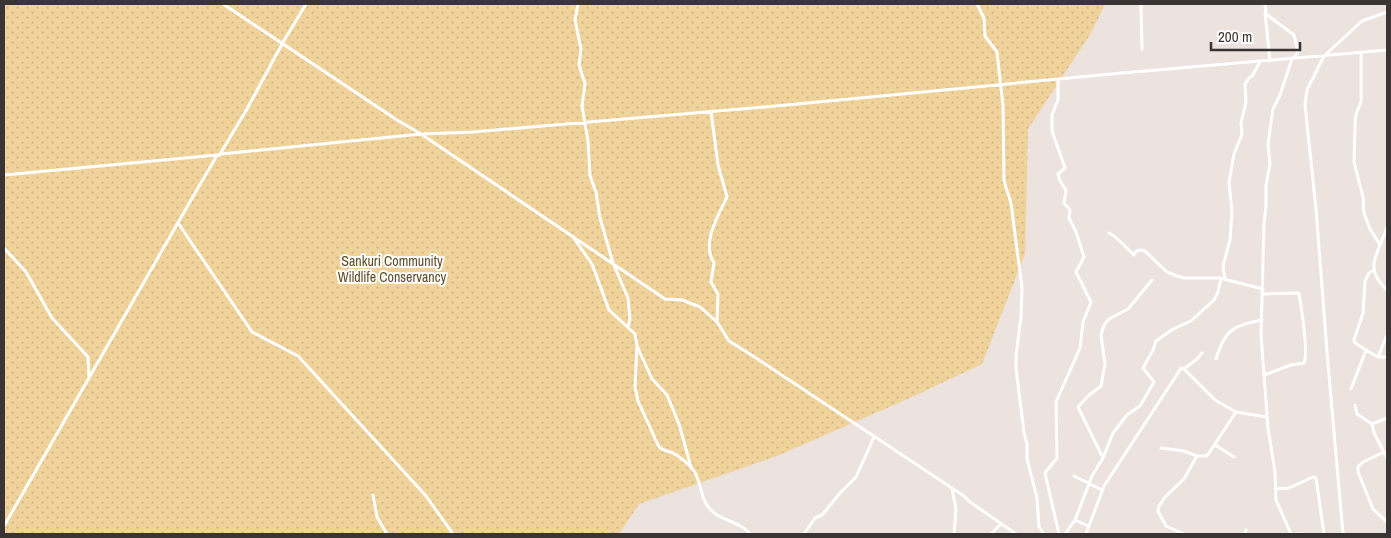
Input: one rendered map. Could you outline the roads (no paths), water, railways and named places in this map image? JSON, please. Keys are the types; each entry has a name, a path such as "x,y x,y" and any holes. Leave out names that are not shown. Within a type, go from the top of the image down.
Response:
{"street":[{"path":"223,4 421,134 665,299 693,303 717,322 729,341 735,346 964,496 1016,534"},
{"path":"4,526 178,222 247,109 306,4"},
{"path":"578,4 574,20 581,48 580,65 586,84 582,106 588,141 590,176 596,192 600,218 613,263 628,298 630,320 628,326"},
{"path":"977,4 984,18 985,36 997,52 1003,106 1004,181 1011,203 1022,288 1016,368 1027,444 1027,459 1037,498 1039,526 1044,534"},
{"path":"1141,4 1142,49"},
{"path":"1264,4 1266,14 1294,35 1298,52 1293,58 1271,116 1268,144 1270,169 1266,181 1264,224 1262,320 1267,417 1276,500 1291,534"},
{"path":"1264,4 1270,61"},
{"path":"1344,534 1316,209 1305,105 1306,90 1324,56 1362,21 1387,12"},
{"path":"4,174 218,155 421,134 473,132 712,112 1387,50"},
{"path":"1362,53 1361,102 1356,114 1354,162 1364,213 1370,229 1380,245"},
{"path":"1065,534 1075,520 1113,433 1127,415 1140,406 1154,382 1143,368 1153,350 1155,342 1176,328 1191,321 1217,295 1223,278 1224,263 1230,240 1232,212 1228,182 1234,154 1242,134 1241,123 1246,102 1245,84 1260,62"},
{"path":"1058,80 1058,100 1052,115 1052,131 1065,168 1058,174 1066,190 1064,202 1070,210 1069,218 1076,232 1084,258 1076,272 1091,302 1083,322 1080,348 1056,402 1057,458 1045,473 1059,534"},
{"path":"712,112 718,165 727,197 712,228 709,255 714,263 711,282 718,294 717,322"},
{"path":"178,222 252,332 298,356 426,496 453,534"},
{"path":"1387,227 1374,261 1377,280 1387,290"},
{"path":"1109,233 1118,238 1124,247 1134,255 1141,249 1167,272 1177,276 1184,278 1223,278 1263,291 1300,293 1306,341 1306,358 1304,363 1291,365 1264,375"},
{"path":"572,236 592,264 609,310 635,334 637,345 635,386 641,410 659,447 676,455 691,467"},
{"path":"4,248 26,272 52,318 88,357 90,377"},
{"path":"1374,270 1369,273 1365,281 1363,313 1354,340 1355,344 1378,357 1387,358"},
{"path":"1103,458 1078,407 1101,386 1105,364 1102,334 1104,324 1108,319 1128,309 1152,280"},
{"path":"1216,359 1222,341 1235,327 1262,320"},
{"path":"1378,357 1387,335"},
{"path":"637,345 652,379 667,395 705,504 711,511 723,519 740,525 750,534"},
{"path":"1351,389 1366,350"},
{"path":"1086,534 1102,490 1176,376 1178,370 1184,369 1202,353"},
{"path":"1184,369 1215,400 1236,412 1267,417"},
{"path":"1355,405 1357,414 1372,424 1374,433 1387,458"},
{"path":"1161,448 1184,451 1197,456 1207,456 1236,412"},
{"path":"1372,424 1387,418"},
{"path":"804,534 815,518 822,516 856,477 874,437"},
{"path":"1215,445 1234,456"},
{"path":"1384,452 1363,462 1358,468 1358,472 1373,509 1387,522"},
{"path":"1184,534 1166,526 1158,508 1165,497 1184,479 1197,456"},
{"path":"1074,476 1102,490"},
{"path":"1275,489 1289,488 1313,477 1316,478 1324,534"},
{"path":"952,489 956,510 954,534"},
{"path":"373,495 377,517 387,534"},
{"path":"1075,520 1088,526"},
{"path":"991,534 1001,524"},
{"path":"1297,534 1304,534"}],"park label":[{"name":"Sankuri Community Wildlife Conservancy","path":"392,270"}]}
